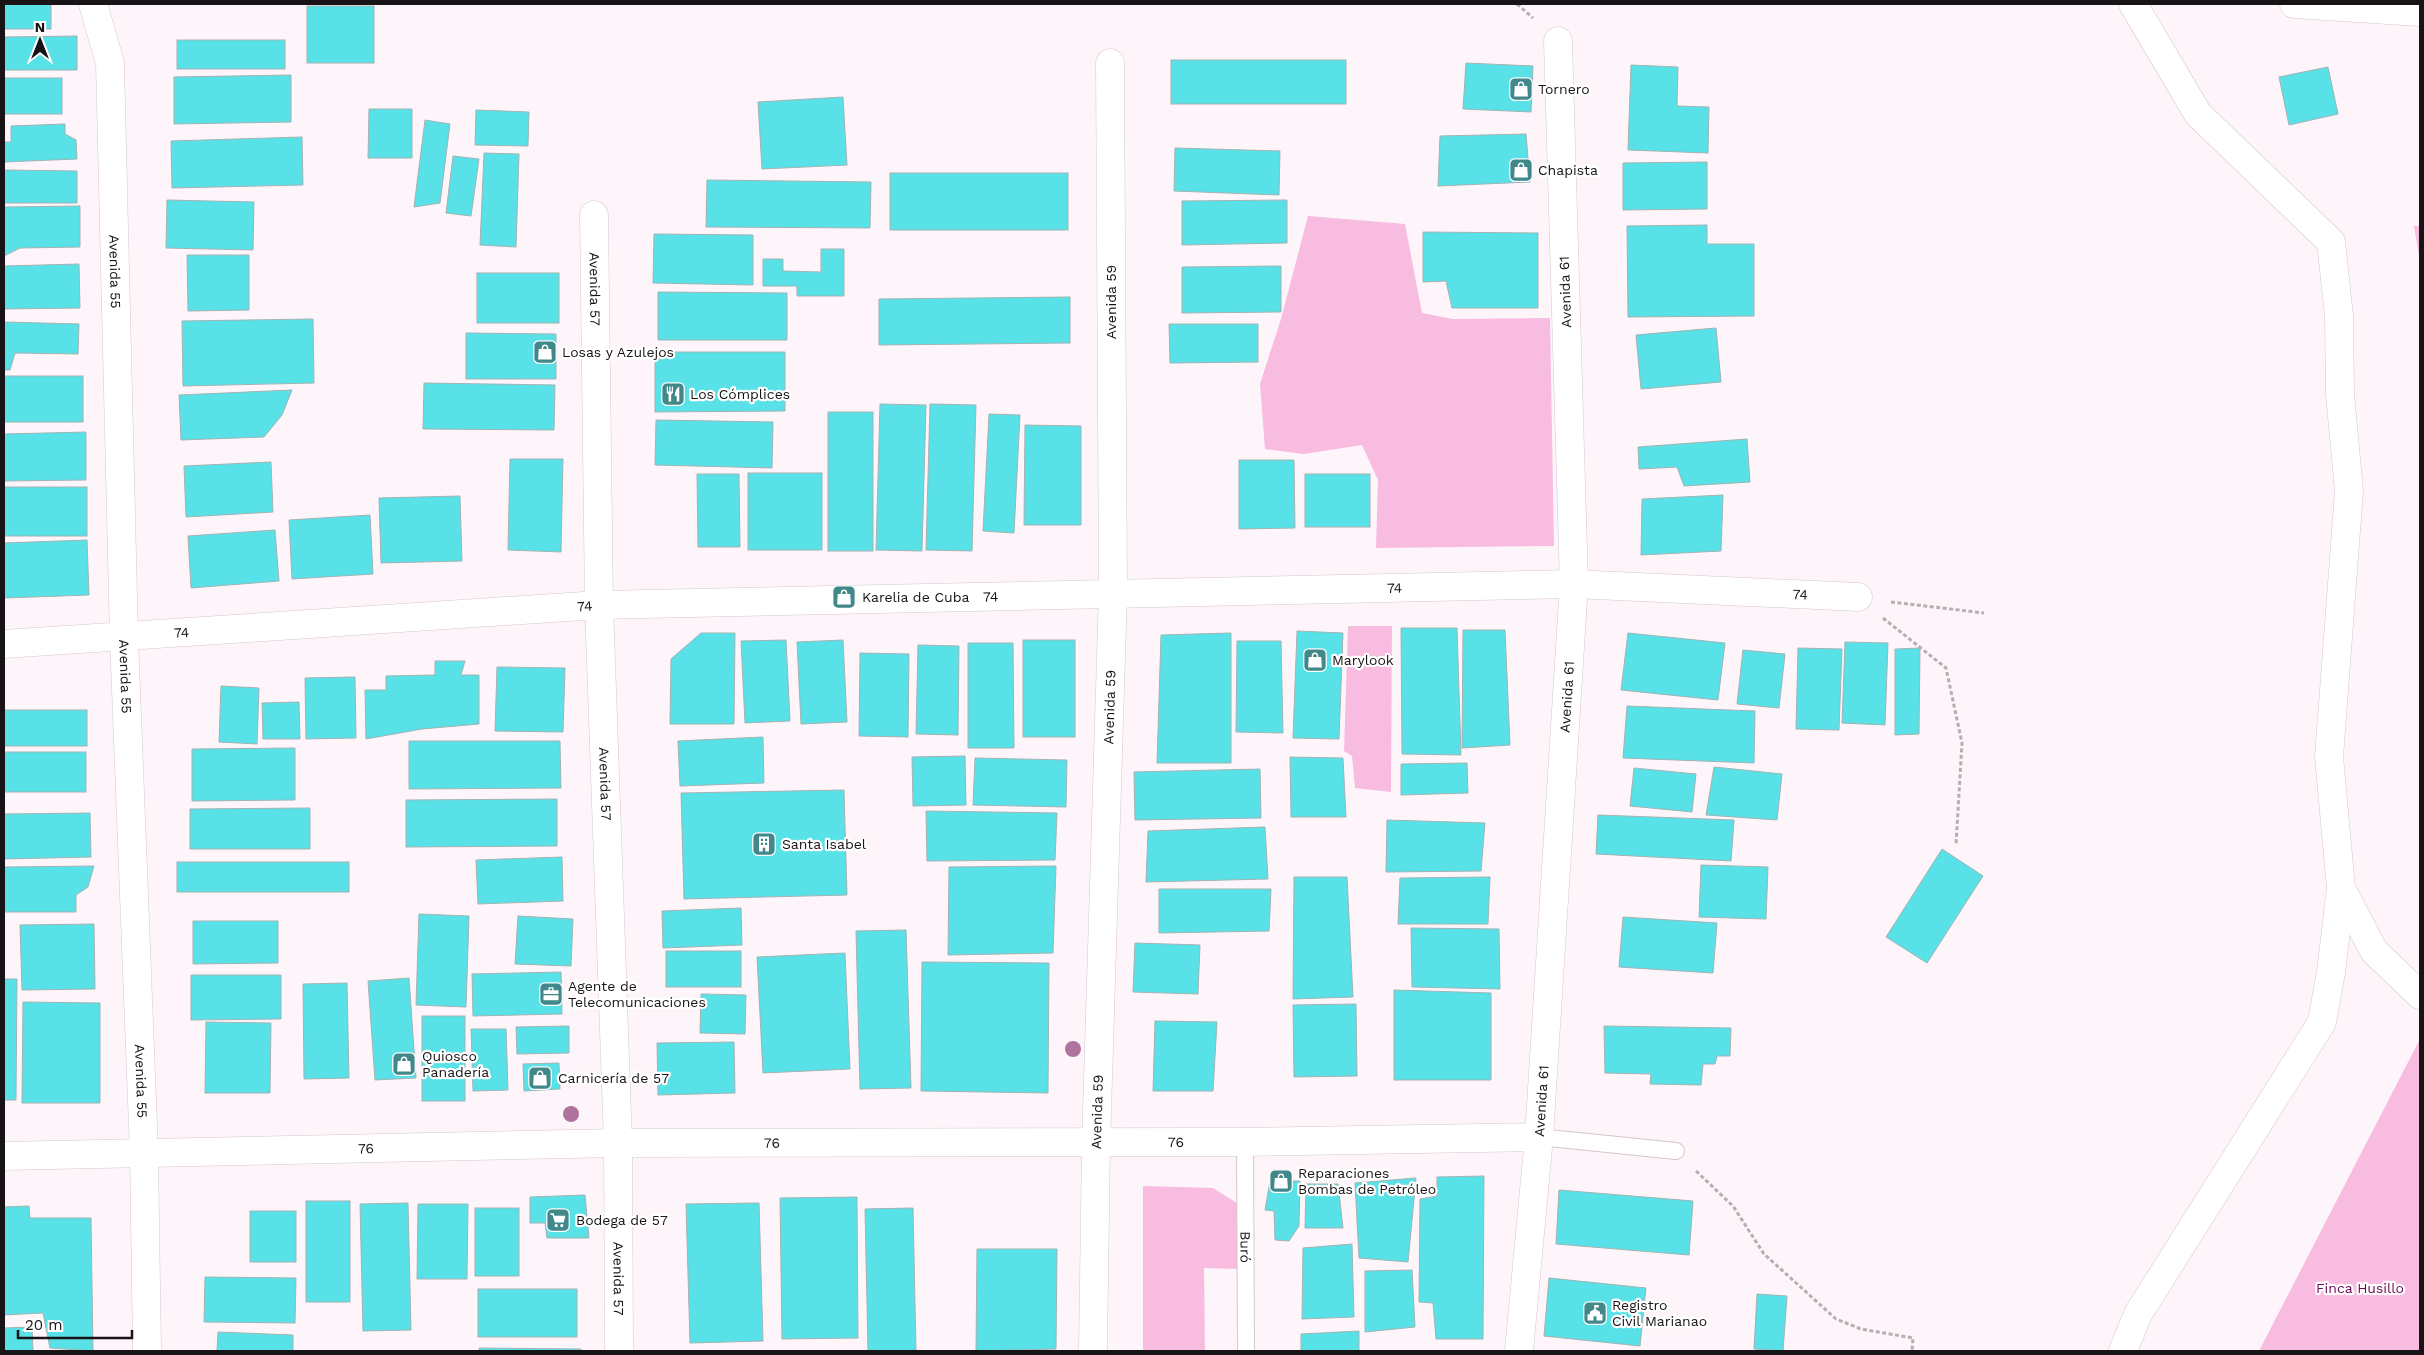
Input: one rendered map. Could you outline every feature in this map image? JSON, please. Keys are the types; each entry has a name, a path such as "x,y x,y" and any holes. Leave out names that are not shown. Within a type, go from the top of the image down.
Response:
{"street":[{"name":"Avenida 55","path":"93,4 110,63 124,638 144,1152 147,1351"},
{"path":"2123,1351 2138,1314 2322,1022 2332,972 2341,888 2329,757 2349,491 2340,394 2339,316 2332,242 2198,114 2133,4"},
{"path":"2294,4 2420,12"},
{"name":"Avenida 61","path":"1520,1351 1540,1137 1574,584 1558,41"},
{"name":"Avenida 59","path":"1093,1351 1097,1141 1113,592 1110,63"},
{"name":"Avenida 57","path":"594,215 599,605 618,1143 619,1351"},
{"name":"74","path":"4,644 124,638 599,605 1113,592 1574,584 1858,598"},
{"path":"2341,888 2374,951 2420,995"},
{"name":"76","path":"4,1156 618,1143 1244,1142 1540,1137"}],"lane":[{"path":"1540,1137 1676,1151"},
{"name":"Buró","path":"1244,1142 1246,1351"}],"path":[{"path":"1858,598 1984,613"},
{"path":"1858,598 1946,668 1962,743 1956,844"},
{"path":"1676,1151 1733,1206 1764,1254 1836,1319 1861,1329 1913,1338 1912,1351"}],"green space":[{"path":"1308,216 1405,224 1422,313 1453,319 1550,318 1554,546 1376,548 1378,480 1362,445 1304,454 1265,449 1260,384 1281,319"},
{"path":"2414,226 2420,226 2420,261"},
{"path":"1348,626 1392,626 1391,792 1355,788 1352,756 1344,751"},
{"name":"Finca Husillo","path":"2420,1039 2420,1351 2259,1351"},
{"path":"1143,1186 1213,1188 1240,1205 1240,1269 1204,1268 1205,1351 1143,1351"}],"building":[{"path":"4,4 51,4 51,29 4,29"},
{"path":"307,6 374,6 374,63 307,63"},
{"path":"77,36 77,70 4,70 4,37"},
{"path":"177,40 285,40 285,69 177,69"},
{"path":"1171,60 1346,60 1346,104 1171,104"},
{"path":"1466,63 1533,66 1531,112 1463,109"},
{"path":"1631,65 1678,67 1677,106 1709,107 1708,153 1628,150"},
{"path":"2328,67 2338,114 2289,125 2279,77"},
{"path":"291,75 291,122 174,124 174,77"},
{"path":"4,78 62,78 62,114 4,114"},
{"path":"843,97 847,165 762,169 758,102"},
{"path":"369,109 412,109 412,158 368,158"},
{"path":"476,110 529,112 528,146 475,145"},
{"path":"425,120 450,124 440,203 414,207"},
{"path":"65,124 65,134 76,140 77,159 4,162 4,142 11,142 11,126"},
{"path":"1526,134 1530,182 1438,186 1440,136"},
{"path":"302,137 303,185 172,188 171,141"},
{"path":"1175,148 1280,151 1279,195 1174,191"},
{"path":"484,153 519,154 516,247 480,245"},
{"path":"453,156 479,159 471,216 446,213"},
{"path":"1707,162 1707,209 1623,210 1623,163"},
{"path":"4,170 77,171 77,203 4,203"},
{"path":"890,173 1068,173 1068,230 890,230"},
{"path":"707,180 871,182 870,228 706,227"},
{"path":"167,200 254,202 253,250 166,248"},
{"path":"1287,200 1287,243 1182,245 1182,201"},
{"path":"80,206 80,247 20,248 4,256 4,207"},
{"path":"1707,225 1707,244 1754,244 1754,316 1628,317 1627,226"},
{"path":"1423,232 1538,233 1538,308 1452,308 1446,281 1423,282"},
{"path":"654,234 753,235 753,285 653,283"},
{"path":"821,249 844,249 844,296 797,296 797,286 763,286 763,259 783,259 783,271 821,272"},
{"path":"187,255 249,255 249,310 188,311"},
{"path":"79,264 80,308 4,309 4,266"},
{"path":"1281,266 1281,312 1182,313 1182,267"},
{"path":"477,273 559,273 559,323 477,323"},
{"path":"658,292 787,293 787,340 658,340"},
{"path":"1070,297 1070,343 879,345 879,299"},
{"path":"313,319 314,383 183,386 182,321"},
{"path":"4,322 79,324 78,354 15,353 10,370 4,370"},
{"path":"1169,324 1258,324 1258,362 1170,363"},
{"path":"1716,328 1721,382 1641,389 1636,335"},
{"path":"466,333 556,334 556,379 466,379"},
{"path":"655,352 785,352 785,411 655,412"},
{"path":"4,376 83,376 83,422 4,422"},
{"path":"424,383 555,385 554,430 423,429"},
{"path":"292,390 282,415 264,437 181,440 179,395"},
{"path":"880,404 926,405 922,551 876,550"},
{"path":"930,404 976,405 972,551 926,550"},
{"path":"828,412 873,412 873,551 828,551"},
{"path":"989,414 1020,415 1014,533 983,531"},
{"path":"656,420 773,422 772,468 655,465"},
{"path":"1025,425 1081,426 1081,525 1024,525"},
{"path":"86,432 86,480 4,481 4,434"},
{"path":"1747,439 1750,482 1684,486 1677,467 1639,469 1638,447"},
{"path":"510,459 563,459 561,552 508,550"},
{"path":"1239,460 1294,460 1295,528 1239,529"},
{"path":"271,462 273,512 186,517 184,466"},
{"path":"748,473 822,473 822,550 748,550"},
{"path":"697,474 739,474 740,547 698,547"},
{"path":"1305,474 1370,474 1370,527 1305,527"},
{"path":"4,487 87,487 87,536 4,536"},
{"path":"1723,495 1721,551 1641,555 1642,499"},
{"path":"460,496 462,561 381,563 379,498"},
{"path":"370,515 373,574 292,579 289,520"},
{"path":"275,530 279,581 191,588 188,536"},
{"path":"87,540 89,595 4,598 4,543"},
{"path":"1401,628 1457,628 1461,755 1402,754"},
{"path":"1463,630 1505,630 1510,745 1462,748"},
{"path":"1297,631 1343,633 1339,739 1293,738"},
{"path":"701,633 735,633 734,724 670,724 671,659"},
{"path":"1231,633 1231,763 1157,763 1161,635"},
{"path":"1628,633 1725,643 1718,700 1621,690"},
{"path":"786,640 790,721 745,723 741,641"},
{"path":"843,640 847,722 801,724 797,642"},
{"path":"1023,640 1075,640 1075,737 1023,737"},
{"path":"1237,641 1281,641 1283,733 1236,732"},
{"path":"1845,642 1888,643 1885,725 1842,723"},
{"path":"968,643 1013,643 1014,748 968,748"},
{"path":"918,645 959,646 958,735 916,734"},
{"path":"1798,648 1842,649 1839,730 1796,729"},
{"path":"1920,648 1919,734 1895,735 1895,649"},
{"path":"1743,650 1785,654 1779,708 1737,704"},
{"path":"860,653 909,654 908,737 859,736"},
{"path":"435,661 465,661 461,675 479,675 479,724 422,729 366,739 365,690 386,690 386,676 435,675"},
{"path":"497,667 565,668 563,732 495,731"},
{"path":"355,677 356,738 306,739 305,678"},
{"path":"221,686 259,688 257,744 219,742"},
{"path":"299,702 300,739 263,739 262,703"},
{"path":"1627,706 1755,711 1754,763 1623,758"},
{"path":"4,710 87,710 87,746 4,746"},
{"path":"763,737 764,783 680,786 678,741"},
{"path":"409,741 560,741 561,788 409,789"},
{"path":"295,748 295,800 192,801 192,749"},
{"path":"4,752 86,752 86,792 4,792"},
{"path":"965,756 966,805 913,806 912,757"},
{"path":"1290,757 1343,758 1346,817 1291,817"},
{"path":"975,758 1067,760 1066,807 973,805"},
{"path":"1467,763 1468,793 1401,795 1401,764"},
{"path":"1714,767 1782,774 1777,820 1706,815"},
{"path":"1634,768 1696,774 1692,812 1630,806"},
{"path":"1260,769 1261,818 1135,820 1134,772"},
{"name":"Santa Isabel","path":"844,790 847,895 684,899 681,793"},
{"path":"557,799 557,846 406,847 406,800"},
{"path":"310,808 310,849 190,849 190,809"},
{"path":"926,811 1057,813 1055,860 927,861"},
{"path":"90,813 91,857 4,859 4,814"},
{"path":"1598,815 1734,820 1731,861 1596,854"},
{"path":"1387,820 1485,823 1481,871 1386,872"},
{"path":"1265,827 1268,879 1146,882 1148,831"},
{"path":"1942,849 1983,876 1927,963 1886,937"},
{"path":"562,857 563,901 478,904 476,860"},
{"path":"177,862 349,862 349,892 177,892"},
{"path":"1701,865 1768,867 1766,919 1699,917"},
{"path":"94,866 88,887 76,895 76,912 4,912 4,867"},
{"path":"1056,866 1053,953 948,955 949,867"},
{"path":"1294,877 1347,877 1353,997 1293,999"},
{"path":"1490,877 1488,924 1398,924 1400,878"},
{"path":"1159,889 1271,889 1269,931 1159,933"},
{"path":"741,908 742,945 663,948 662,911"},
{"path":"419,914 469,916 466,1007 416,1005"},
{"path":"518,916 573,919 571,966 515,964"},
{"path":"1623,917 1717,923 1713,973 1619,967"},
{"path":"193,921 278,921 278,963 193,964"},
{"path":"94,924 95,989 22,990 20,925"},
{"path":"1411,928 1499,929 1500,989 1412,987"},
{"path":"906,930 911,1088 860,1089 856,931"},
{"path":"1135,943 1200,945 1198,994 1133,992"},
{"path":"666,951 741,951 741,987 666,987"},
{"path":"845,953 850,1069 763,1073 757,957"},
{"path":"922,962 1049,963 1048,1093 921,1091"},
{"path":"561,972 562,1014 473,1016 472,974"},
{"path":"191,975 281,975 281,1019 191,1020"},
{"path":"409,978 416,1078 375,1080 368,981"},
{"path":"4,979 17,979 16,1100 4,1100"},
{"path":"347,983 349,1078 304,1079 303,984"},
{"path":"1394,990 1491,993 1491,1080 1394,1080"},
{"path":"701,994 746,995 745,1034 700,1033"},
{"path":"23,1002 100,1003 100,1103 22,1103"},
{"path":"1356,1004 1357,1076 1294,1077 1293,1005"},
{"path":"422,1016 465,1016 465,1101 422,1101"},
{"path":"1155,1021 1217,1022 1213,1091 1153,1091"},
{"path":"206,1022 271,1023 270,1093 205,1093"},
{"path":"569,1026 569,1053 517,1054 516,1027"},
{"path":"1604,1026 1731,1028 1730,1056 1717,1056 1715,1064 1703,1064 1701,1085 1650,1084 1651,1074 1605,1073"},
{"path":"471,1029 506,1029 508,1090 473,1091"},
{"path":"734,1042 735,1093 658,1095 657,1043"},
{"path":"559,1063 560,1089 524,1091 523,1064"},
{"path":"1484,1176 1483,1339 1436,1339 1433,1303 1419,1302 1420,1199 1437,1196 1437,1177"},
{"path":"1416,1178 1408,1262 1359,1258 1355,1183"},
{"path":"1270,1181 1300,1181 1299,1226 1289,1241 1275,1240 1274,1211 1265,1210"},
{"path":"1306,1184 1338,1184 1343,1228 1305,1228"},
{"path":"1559,1190 1693,1201 1689,1255 1556,1244"},
{"path":"585,1195 589,1238 547,1238 545,1223 530,1223 530,1197"},
{"path":"857,1197 858,1338 782,1339 780,1198"},
{"path":"306,1201 350,1201 350,1302 306,1302"},
{"path":"408,1203 411,1330 363,1331 360,1204"},
{"path":"759,1203 763,1341 690,1343 686,1204"},
{"path":"418,1204 468,1204 467,1279 417,1279"},
{"path":"29,1206 30,1218 91,1218 93,1351 50,1348 43,1313 4,1315 4,1207"},
{"path":"475,1208 519,1208 519,1276 475,1276"},
{"path":"913,1208 916,1351 868,1351 865,1209"},
{"path":"250,1211 296,1211 296,1262 250,1262"},
{"path":"1352,1244 1354,1317 1302,1319 1303,1248"},
{"path":"977,1249 1057,1249 1056,1349 976,1351"},
{"path":"1412,1270 1415,1327 1365,1332 1365,1271"},
{"path":"205,1277 296,1278 295,1323 204,1322"},
{"path":"1549,1278 1646,1288 1640,1346 1544,1336"},
{"path":"478,1289 577,1289 577,1337 478,1337"},
{"path":"1757,1294 1787,1296 1783,1351 1754,1349"},
{"path":"32,1327 33,1351 4,1351 4,1328"},
{"path":"1359,1331 1359,1351 1301,1351 1301,1334"},
{"path":"218,1332 293,1335 293,1351 217,1351"},
{"path":"479,1348 581,1349 581,1351 479,1351"}],"place":[{"name":"Tornero","path":"1521,89"},
{"name":"Chapista","path":"1521,170"},
{"name":"Losas y Azulejos","path":"545,352"},
{"name":"Los Cómplices","path":"673,394"},
{"name":"Karelia de Cuba","path":"844,597"},
{"name":"Marylook","path":"1315,660"},
{"name":"Santa Isabel","path":"764,844"},
{"name":"Agente de Telecomunicaciones","path":"551,994"},
{"name":"Quiosco Panadería","path":"404,1064"},
{"name":"Carnicería de 57","path":"540,1078"},
{"name":"Reparaciones Bombas de Petróleo","path":"1281,1181"},
{"name":"Bodega de 57","path":"558,1220"},
{"name":"Registro Civil Marianao","path":"1595,1313"}]}
